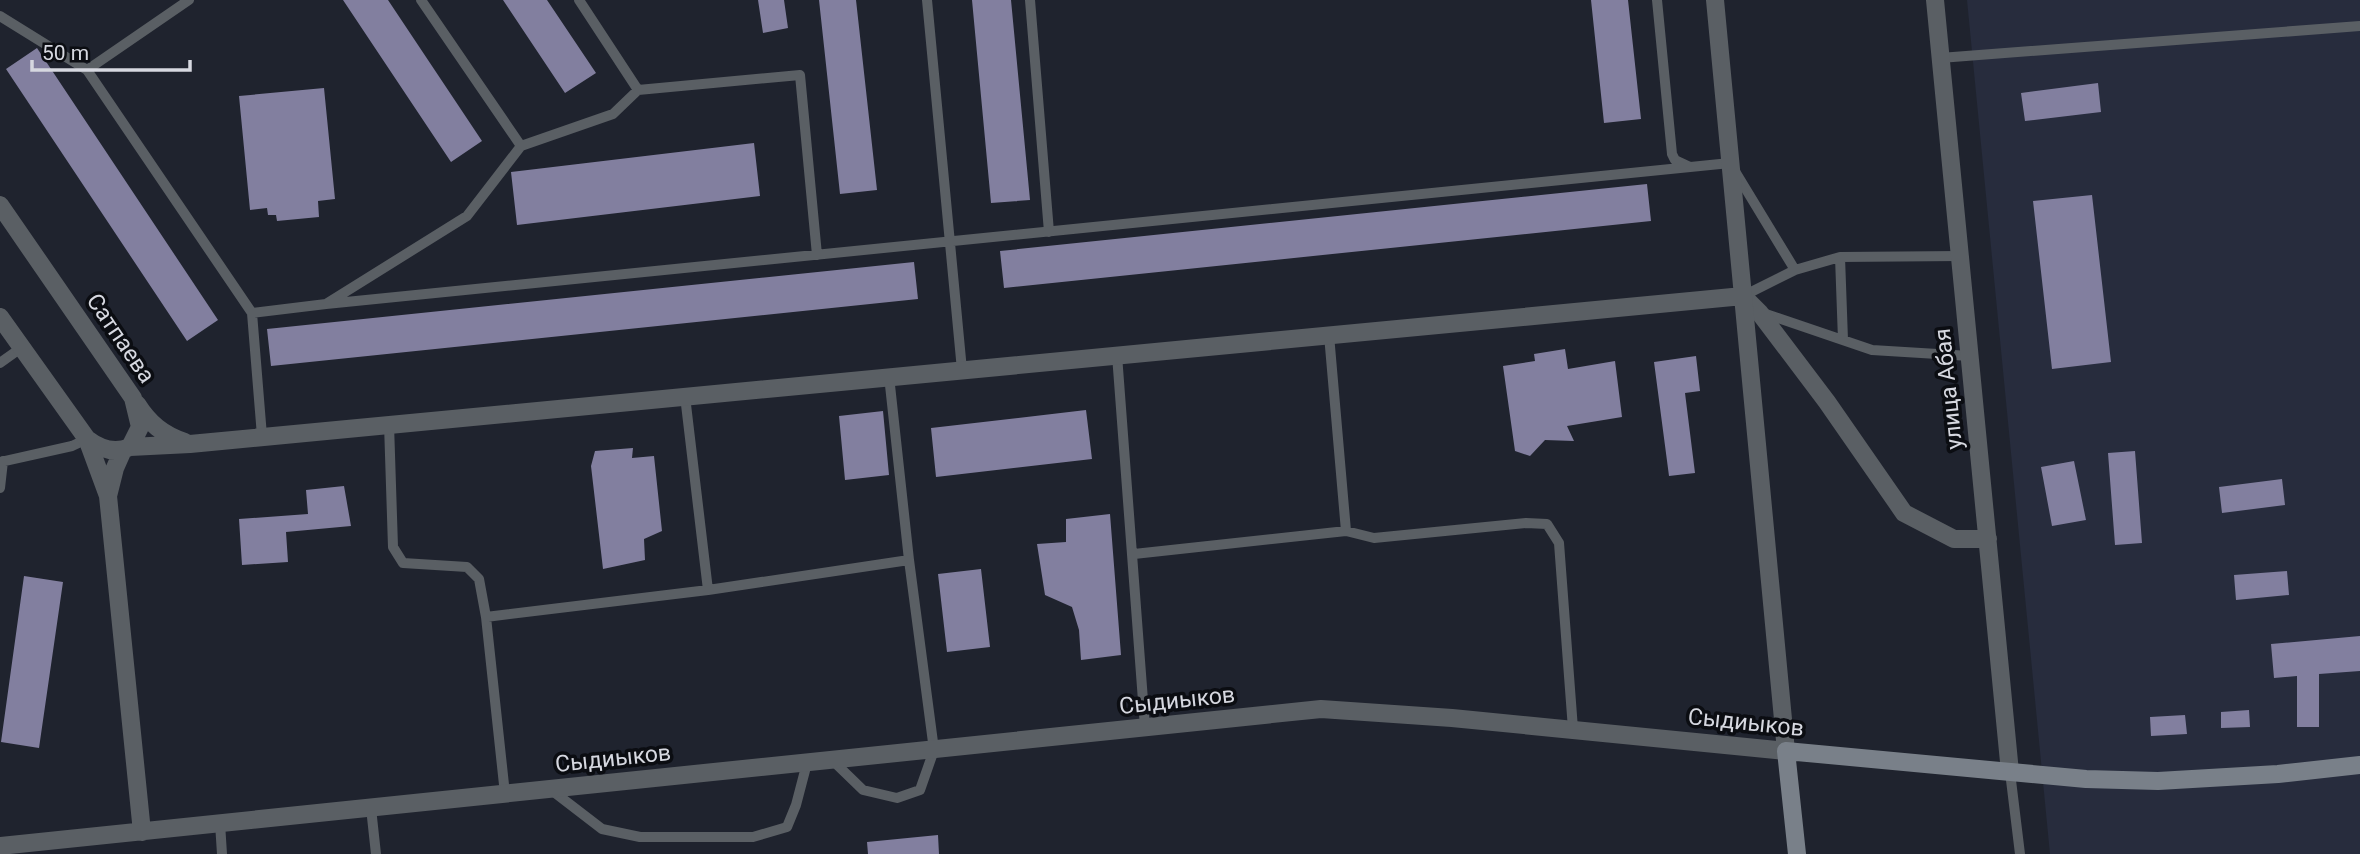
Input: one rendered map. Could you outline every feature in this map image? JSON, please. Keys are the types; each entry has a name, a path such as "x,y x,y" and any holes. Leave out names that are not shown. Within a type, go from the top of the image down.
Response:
{"main road":[{"name":"Сыдиыков","path":"1786,751 2086,779 2158,781 2278,774 2360,765"},
{"path":"1786,751 1797,854"}],"street":[{"path":"1714,0 1786,751"},
{"name":"улица Абая","path":"1935,0 2010,772"},
{"name":"Сатпаева","path":"0,205 133,398 140,427 115,468 108,496"},
{"path":"1743,296 1759,312 1904,513 1954,539 1988,540"},
{"path":"87,439 110,450 190,444 1743,296"},
{"path":"0,317 87,439 108,496 142,832"},
{"path":"133,398 145,417 168,436 190,444"},
{"name":"Сыдиыков","path":"0,846 1321,709 1573,729 1786,751"}],"lane":[{"path":"87,70 189,0"},
{"path":"421,0 521,146"},
{"path":"579,0 638,90"},
{"path":"927,0 962,370"},
{"path":"1030,0 1049,232"},
{"path":"1657,0 1672,155 1675,160 1691,167"},
{"path":"0,16 87,70 252,313 262,436"},
{"path":"1940,58 2360,26"},
{"path":"326,304 467,216 521,146 613,114 638,90 800,75 817,255"},
{"path":"252,313 1730,163 1795,270"},
{"path":"1743,296 1795,270 1840,257 1960,256"},
{"path":"1840,257 1843,340"},
{"path":"1759,312 1872,350 1970,356"},
{"path":"1329,335 1346,531"},
{"path":"0,363 21,348"},
{"path":"1116,355 1134,554 1145,727"},
{"path":"832,760 863,790 897,798 920,790 934,750 909,560 889,376"},
{"path":"685,396 708,590"},
{"path":"389,424 393,547 403,563 467,567 479,579 486,617 505,794"},
{"path":"0,488 1,462 72,446 87,439"},
{"path":"1134,554 1346,531 1374,538 1526,523 1548,524 1559,543 1573,729"},
{"path":"486,617 708,590 909,560"},
{"path":"550,789 602,830 640,837 753,837 787,827 807,763"},
{"path":"2010,772 2020,854"},
{"path":"371,808 376,854"},
{"path":"220,823 222,854"}],"shaded area":[{"path":"1967,0 2360,0 2360,854 2050,854"}],"building":[{"path":"343,0 388,0 482,141 451,162"},
{"path":"503,0 547,0 596,73 565,93"},
{"path":"758,0 784,0 788,28 763,33"},
{"path":"819,0 856,0 877,190 840,194"},
{"path":"972,0 1011,0 1030,200 991,203"},
{"path":"1591,0 1628,0 1641,119 1604,123"},
{"path":"37,48 218,320 187,341 6,69"},
{"path":"2098,83 2101,112 2025,121 2021,93"},
{"path":"324,88 335,199 318,201 319,217 277,221 276,215 268,215 267,208 250,210 239,96"},
{"path":"754,143 760,196 517,225 511,172"},
{"path":"1647,184 1651,221 1004,288 1000,251"},
{"path":"2092,195 2111,362 2052,369 2033,201"},
{"path":"914,262 918,299 271,366 267,329"},
{"path":"1565,349 1568,369 1615,361 1622,417 1567,426 1574,441 1545,440 1530,456 1515,451 1503,366 1535,361 1534,354"},
{"path":"1696,356 1700,391 1685,393 1695,473 1669,476 1654,362"},
{"path":"1086,410 1092,459 936,477 931,428"},
{"path":"883,411 889,475 845,480 839,416"},
{"path":"633,448 632,458 654,456 662,531 644,539 645,560 603,569 591,466 595,451"},
{"path":"2135,451 2142,543 2115,545 2108,453"},
{"path":"2074,461 2086,520 2052,526 2041,467"},
{"path":"2282,479 2285,505 2222,513 2219,487"},
{"path":"344,486 351,526 286,532 288,562 242,565 239,519 308,514 306,490"},
{"path":"1110,514 1121,655 1081,660 1079,630 1072,607 1045,595 1037,544 1066,542 1066,519"},
{"path":"981,569 990,647 947,652 938,574"},
{"path":"2287,571 2289,595 2236,600 2234,575"},
{"path":"24,576 63,582 39,748 1,742"},
{"path":"2360,636 2360,671 2319,674 2319,727 2297,727 2297,676 2274,678 2271,644"},
{"path":"2249,710 2250,727 2221,728 2221,712"},
{"path":"2185,715 2187,734 2151,736 2150,717"},
{"path":"938,835 939,854 868,854 867,842"}]}
